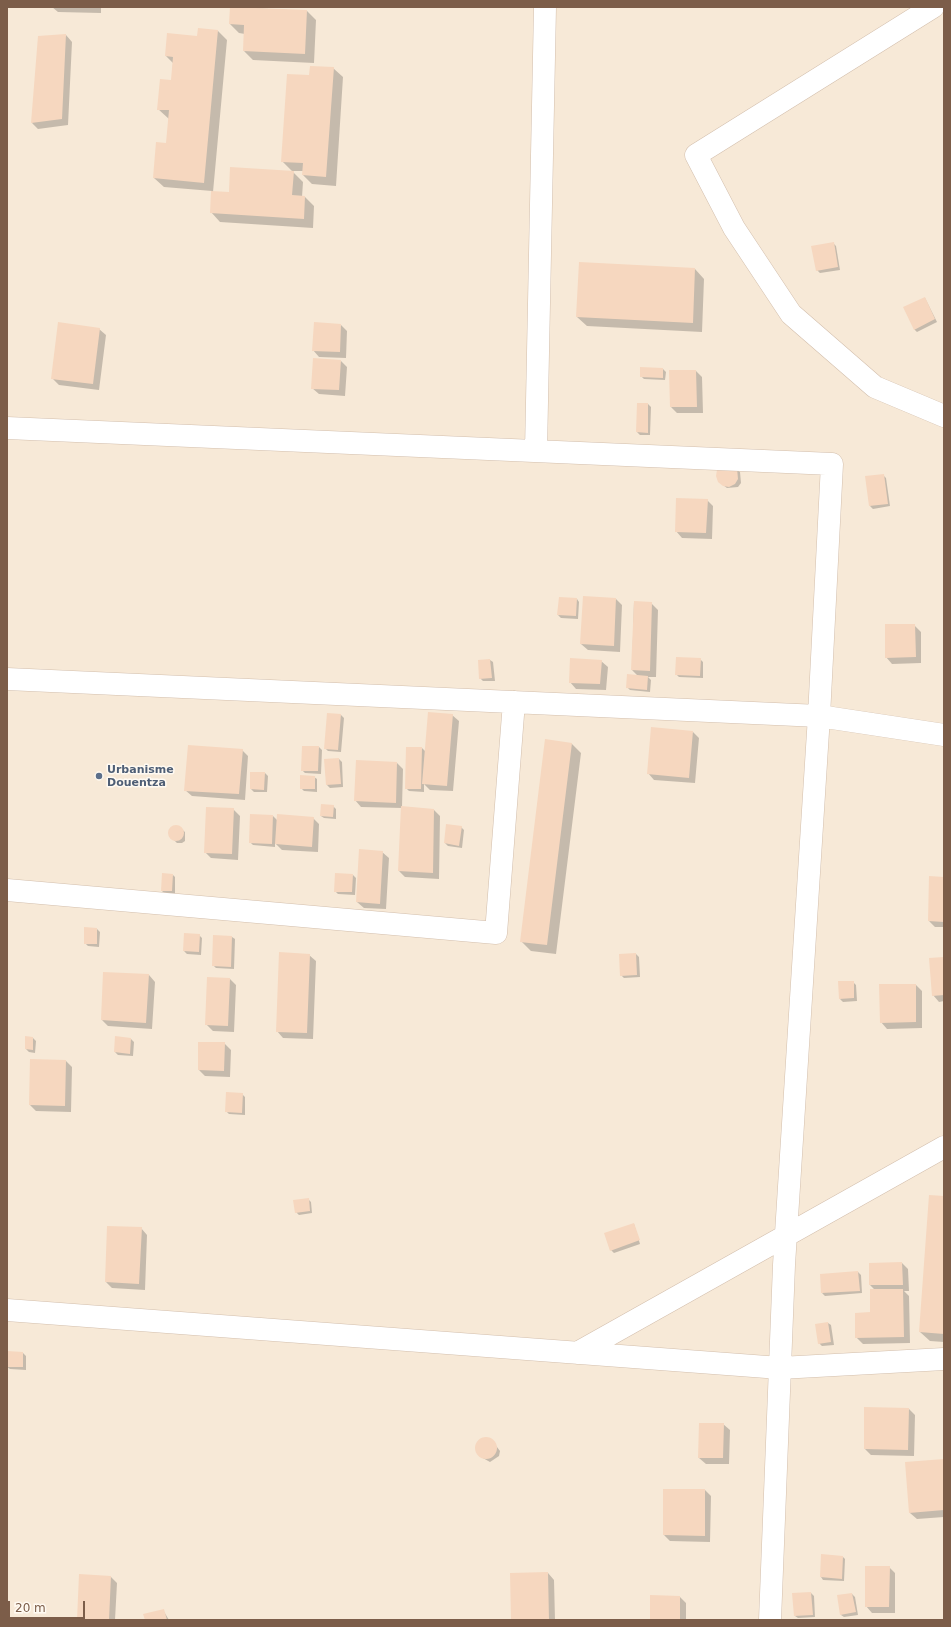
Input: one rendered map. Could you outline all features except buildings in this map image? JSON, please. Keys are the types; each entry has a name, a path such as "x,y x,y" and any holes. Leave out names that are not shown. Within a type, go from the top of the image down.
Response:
{"street":[{"path":"536,451 545,7"},
{"path":"934,7 696,155 734,228 791,314 875,387 944,416"},
{"path":"7,428 832,464 819,716 786,1235 770,1620"},
{"path":"7,679 819,716 944,735"},
{"path":"7,890 496,933 514,702"},
{"path":"577,1353 944,1147"},
{"path":"7,1310 780,1368 944,1359"}],"shaded area":[{"path":"7,7 944,7 944,1620 7,1620"}],"place":[{"name":"Urbanisme Douentza","path":"99,776"}]}
